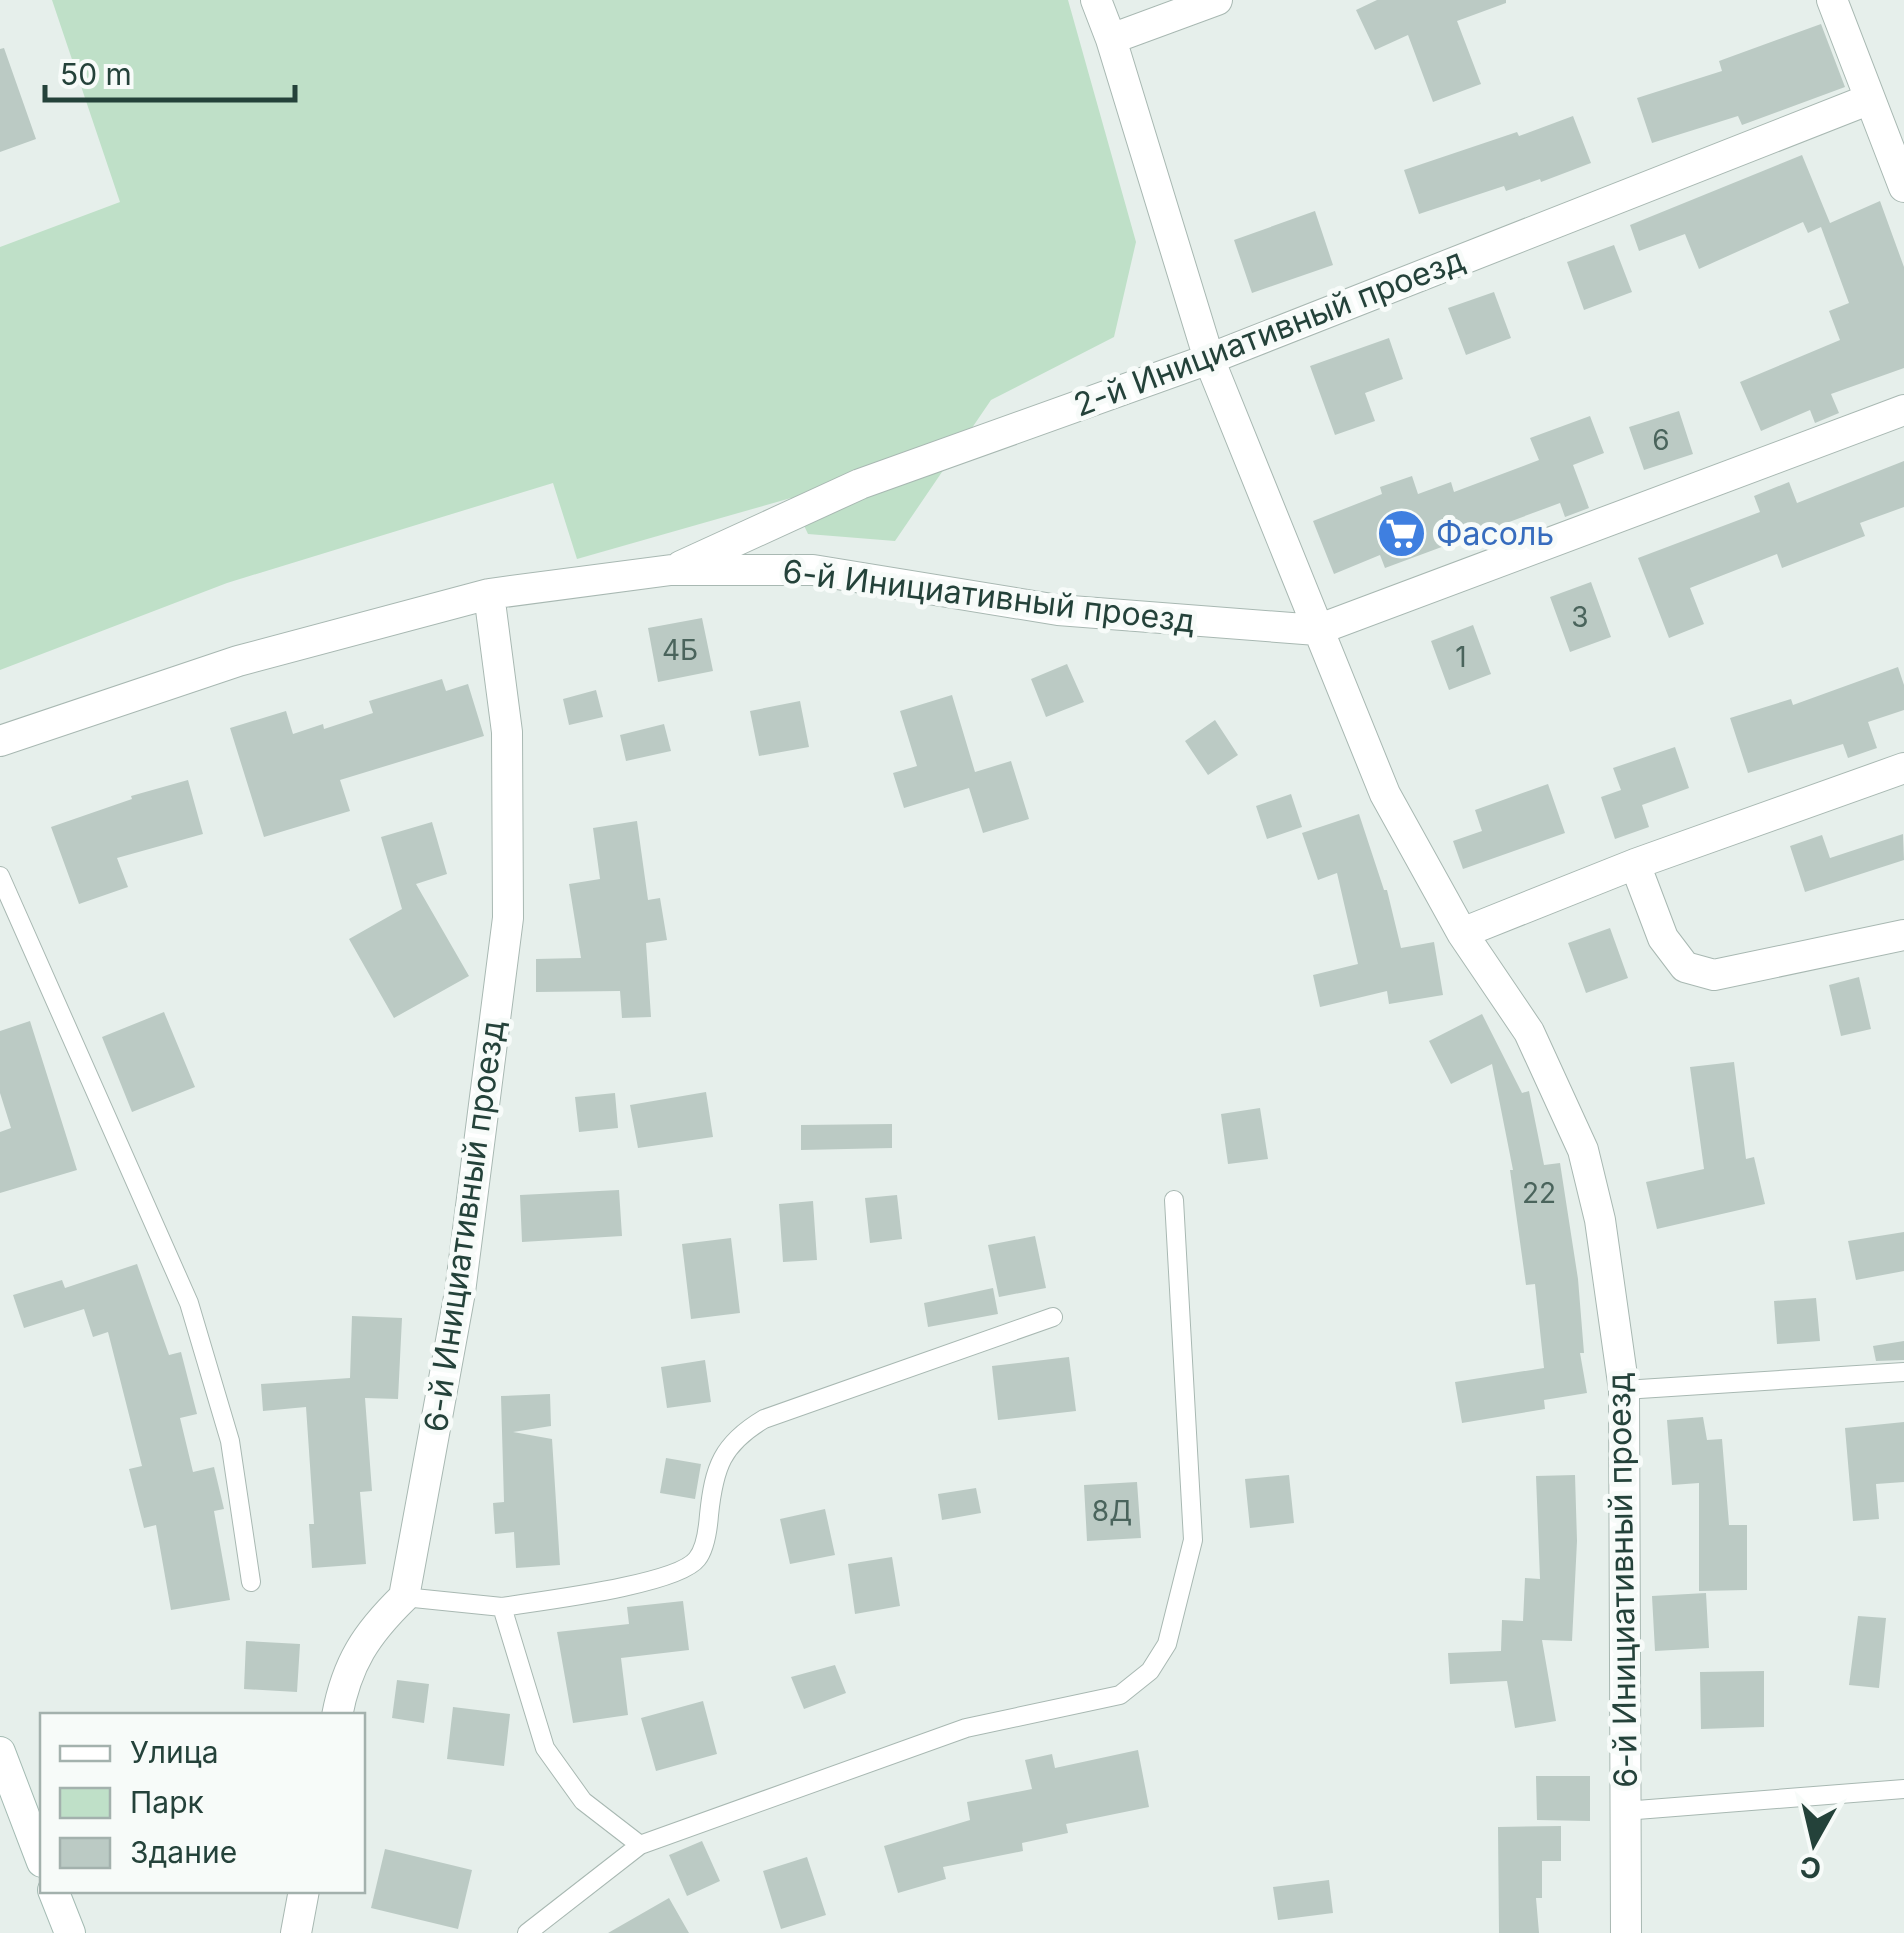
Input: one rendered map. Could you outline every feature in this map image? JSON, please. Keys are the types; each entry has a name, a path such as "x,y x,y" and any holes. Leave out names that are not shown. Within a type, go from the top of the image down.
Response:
{"street":[{"path":"1096,0 1209,358 1317,630 1904,410"},
{"path":"1111,39 1217,0"},
{"path":"1832,0 1904,187"},
{"name":"2-й Инициативный проезд","path":"671,570 860,484 1209,358 1870,100"},
{"name":"6-й Инициативный проезд","path":"0,741 238,661 490,594 671,570 813,570 1058,610 1317,630 1385,794 1462,933 1529,1032 1584,1150 1600,1220 1624,1390 1626,1933"},
{"name":"6-й Инициативный проезд","path":"404,1598 460,1292 508,918 508,732 490,594"},
{"path":"1462,933 1635,864 1904,768"},
{"path":"1635,864 1663,938 1685,966 1714,975 1904,935"},
{"path":"338,1713 344,1679 372,1628 404,1598"},
{"path":"0,1752 40,1857"},
{"path":"54,1893 70,1933"},
{"path":"296,1933 303,1893"}],"lane":[{"path":"0,876 189,1303 230,1442 251,1582"},
{"path":"527,1933 640,1846 966,1728 1120,1695 1150,1671 1168,1644 1193,1540 1174,1200"},
{"path":"404,1598 502,1607 666,1578 696,1560 708,1532 712,1489 722,1458 738,1434 764,1419 1053,1318"},
{"path":"1624,1390 1904,1372"},
{"path":"502,1607 545,1748 583,1802 640,1846"},
{"path":"1624,1810 1904,1790"}],"green space":[{"path":"52,0 1068,0 1136,242 1114,337 991,400 895,541 808,534 791,498 577,559 553,483 227,583 0,670 0,247 120,202"}],"building":[{"path":"1377,0 1506,0 1457,21 1481,84 1433,102 1408,35 1375,50 1356,10"},
{"path":"1821,24 1845,87 1742,125 1738,116 1652,143 1637,98 1722,71 1719,61"},
{"path":"4,48 36,139 0,152 0,49"},
{"path":"1573,116 1591,163 1541,182 1540,179 1506,191 1504,186 1419,214 1404,170"},
{"path":"1802,155 1830,223 1880,201 1904,267 1904,368 1831,394 1839,413 1815,423 1810,410 1761,431 1740,382 1840,340 1829,311 1849,303 1821,227 1808,233 1803,222 1699,269 1685,234 1639,251 1630,225"},
{"path":"1315,211 1333,265 1252,293 1234,240"},
{"path":"1614,245 1632,292 1584,310 1567,262"},
{"path":"1494,292 1511,338 1466,355 1448,308"},
{"path":"1389,338 1403,379 1365,393 1375,421 1335,435 1310,366"},
{"path":"1679,411 1693,454 1644,470 1629,427"},
{"path":"1590,416 1604,453 1573,465 1589,508 1565,517 1560,503 1385,568 1380,555 1334,574 1313,521 1382,494 1380,487 1412,476 1418,494 1451,482 1454,492 1539,460 1530,438"},
{"path":"1904,461 1904,507 1860,523 1865,536 1782,568 1777,554 1690,588 1704,624 1669,638 1638,558 1760,512 1754,496 1789,482 1797,503"},
{"path":"1591,582 1611,637 1570,652 1550,597"},
{"path":"702,618 713,671 658,682 648,628"},
{"path":"1473,625 1491,674 1449,690 1431,641"},
{"path":"1067,664 1084,702 1046,717 1031,679"},
{"path":"1898,667 1904,685 1904,710 1868,722 1877,748 1848,758 1843,744 1748,773 1730,718 1791,699 1793,705"},
{"path":"442,679 446,691 468,684 484,736 340,780 350,811 264,837 230,728 286,711 293,734 323,724 324,729 373,713 369,701"},
{"path":"596,690 603,717 569,725 563,699"},
{"path":"952,695 975,772 1011,761 1029,819 983,833 969,788 904,808 893,773 917,766 900,711"},
{"path":"800,701 809,747 759,756 750,711"},
{"path":"1215,720 1238,755 1208,775 1185,741"},
{"path":"664,724 671,751 626,761 620,735"},
{"path":"1675,747 1689,788 1642,805 1649,827 1615,839 1601,797 1621,790 1613,768"},
{"path":"188,780 203,834 117,858 128,887 79,904 51,827 132,799 131,796"},
{"path":"1548,784 1565,833 1463,869 1453,841 1482,831 1475,810"},
{"path":"1291,794 1302,827 1267,839 1256,806"},
{"path":"1359,814 1387,890 1401,948 1434,942 1443,995 1389,1004 1387,991 1320,1007 1313,975 1358,964 1337,873 1318,880 1302,833"},
{"path":"637,821 648,900 660,898 667,940 646,943 651,1017 622,1018 620,991 536,992 536,959 581,958 569,884 600,879 593,828"},
{"path":"432,822 447,874 416,884 469,976 394,1018 349,939 402,909 381,837"},
{"path":"1903,834 1904,860 1805,892 1790,846 1822,835 1830,858"},
{"path":"1610,928 1628,978 1586,993 1568,943"},
{"path":"1859,977 1871,1029 1841,1036 1829,985"},
{"path":"164,1012 195,1087 132,1112 102,1037"},
{"path":"1482,1014 1522,1093 1529,1091 1544,1165 1560,1163 1578,1279 1584,1353 1580,1353 1587,1393 1544,1400 1545,1409 1462,1423 1455,1382 1544,1368 1535,1284 1526,1285 1513,1170 1492,1064 1451,1084 1429,1041"},
{"path":"30,1021 77,1170 0,1193 0,1132 11,1128 0,1093 0,1031"},
{"path":"1734,1062 1746,1159 1754,1157 1765,1204 1657,1229 1646,1182 1704,1169 1690,1067"},
{"path":"706,1092 713,1137 638,1148 630,1105"},
{"path":"615,1093 618,1128 579,1132 575,1097"},
{"path":"1260,1108 1268,1159 1228,1164 1221,1114"},
{"path":"892,1124 892,1148 801,1150 801,1125"},
{"path":"619,1190 622,1236 522,1242 520,1195"},
{"path":"897,1195 902,1239 870,1243 865,1198"},
{"path":"813,1201 817,1260 783,1262 779,1204"},
{"path":"1904,1232 1904,1271 1856,1280 1848,1241"},
{"path":"1035,1236 1046,1288 999,1297 988,1245"},
{"path":"731,1238 740,1313 691,1319 682,1244"},
{"path":"137,1264 169,1355 181,1352 197,1414 180,1418 193,1472 214,1467 224,1509 214,1511 230,1600 171,1610 156,1525 144,1528 129,1469 142,1466 108,1332 93,1337 84,1309 24,1328 13,1295 62,1280 65,1288"},
{"path":"993,1288 998,1314 928,1327 924,1303"},
{"path":"1816,1298 1820,1341 1777,1344 1774,1301"},
{"path":"352,1316 402,1318 398,1399 365,1398 372,1491 360,1492 366,1564 312,1568 309,1524 314,1524 306,1407 263,1411 261,1384 350,1378"},
{"path":"1904,1341 1904,1360 1876,1361 1873,1346"},
{"path":"1069,1357 1076,1411 998,1420 992,1366"},
{"path":"705,1360 711,1402 667,1408 661,1367"},
{"path":"550,1394 551,1426 513,1432 552,1439 560,1565 516,1568 514,1532 495,1534 493,1503 504,1502 501,1396"},
{"path":"1703,1417 1707,1440 1722,1439 1729,1525 1747,1525 1747,1590 1699,1591 1699,1483 1672,1485 1667,1420"},
{"path":"1904,1422 1904,1482 1876,1484 1879,1519 1853,1521 1845,1428"},
{"path":"666,1458 701,1464 695,1499 660,1493"},
{"path":"1289,1475 1294,1523 1250,1528 1245,1479"},
{"path":"1575,1475 1577,1541 1572,1641 1542,1640 1556,1721 1515,1728 1507,1681 1450,1684 1448,1653 1501,1651 1502,1620 1523,1621 1525,1578 1540,1579 1536,1476"},
{"path":"1137,1482 1141,1538 1087,1541 1084,1485"},
{"path":"976,1488 981,1513 942,1520 938,1494"},
{"path":"825,1509 835,1555 790,1564 780,1519"},
{"path":"892,1557 900,1606 855,1614 848,1564"},
{"path":"1706,1593 1709,1648 1655,1651 1652,1596"},
{"path":"683,1601 689,1650 621,1658 628,1715 573,1723 557,1632 629,1624 627,1607"},
{"path":"1858,1616 1886,1618 1879,1688 1849,1685"},
{"path":"246,1641 300,1644 297,1692 244,1689"},
{"path":"835,1665 846,1693 804,1709 791,1677"},
{"path":"1764,1671 1764,1727 1701,1729 1700,1672"},
{"path":"397,1680 429,1684 424,1723 392,1718"},
{"path":"703,1701 717,1754 656,1771 641,1718"},
{"path":"453,1707 510,1714 504,1766 447,1759"},
{"path":"1138,1750 1149,1807 1066,1824 1068,1833 1022,1843 1023,1851 943,1867 946,1879 898,1893 884,1846 970,1820 967,1802 1032,1789 1025,1760 1052,1754 1055,1768"},
{"path":"1536,1776 1590,1776 1590,1821 1537,1820"},
{"path":"1561,1826 1561,1861 1542,1861 1542,1898 1536,1898 1539,1933 1499,1933 1498,1827"},
{"path":"702,1841 720,1881 687,1896 669,1855"},
{"path":"385,1849 472,1870 458,1929 371,1908"},
{"path":"807,1857 826,1915 781,1929 763,1871"},
{"path":"1329,1880 1333,1913 1278,1920 1273,1887"},
{"path":"669,1898 689,1933 608,1933"}],"place":[{"name":"Фасоль","path":"1401,533"}]}
